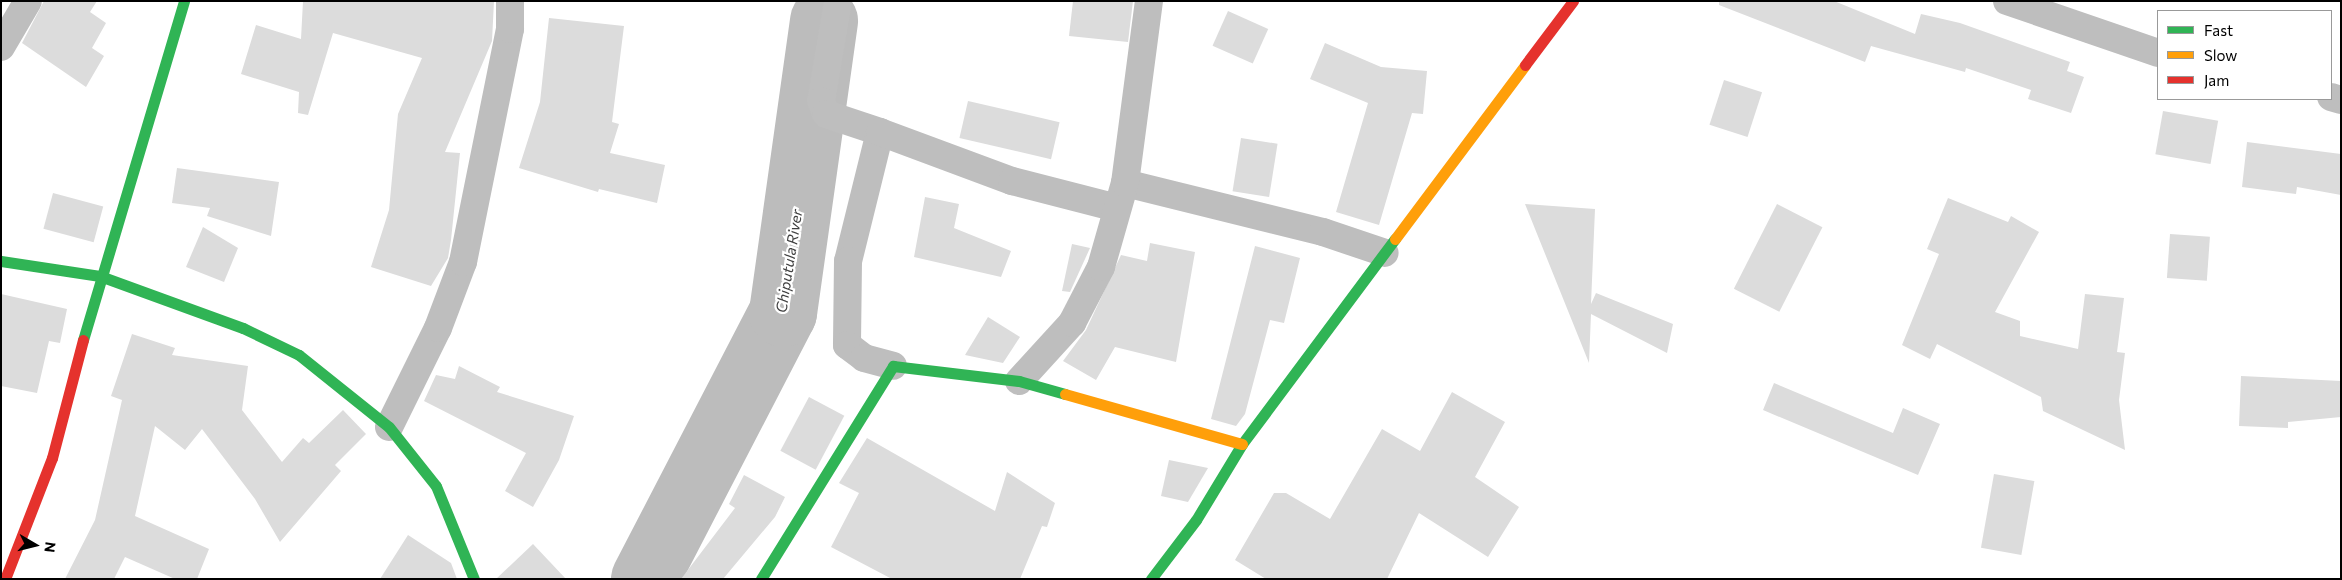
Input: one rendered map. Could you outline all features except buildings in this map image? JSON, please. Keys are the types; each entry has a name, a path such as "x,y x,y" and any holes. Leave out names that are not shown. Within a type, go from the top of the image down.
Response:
{"street":[{"path":"1,47 28,1"},
{"path":"5,579 52,458 100,276 184,1"},
{"path":"389,427 438,328 463,262 510,29 510,1"},
{"path":"838,1 821,101 826,114 1012,181 1117,208"},
{"path":"1019,381 1072,323 1087,300 1125,183 1149,1"},
{"path":"1151,579 1196,520 1242,444 1573,1"},
{"path":"2007,1 2137,49 2157,53"},
{"path":"880,132 848,261 847,345 864,358 893,366 1019,381 1242,444"},
{"path":"1125,183 1323,232 1385,253"},
{"path":"1,262 100,276 243,328 299,354 389,427 436,486 471,578"},
{"path":"761,579 893,366"}],"waterway":[{"name":"Chiputula River","path":"645,579 783,313 824,21"}],"traffic: fast":[{"path":"83,340 184,1"},
{"path":"1151,579 1196,520 1242,444 1395,239"},
{"path":"1,261 100,276 243,328 299,355 389,427 436,486 474,579"},
{"path":"761,579 893,366 1019,381 1065,394"}],"traffic: slow":[{"path":"1395,239 1525,65"},
{"path":"1065,394 1242,444"}],"traffic: jam":[{"path":"1525,65 1573,1"},
{"path":"5,579 52,458 83,340"}]}
